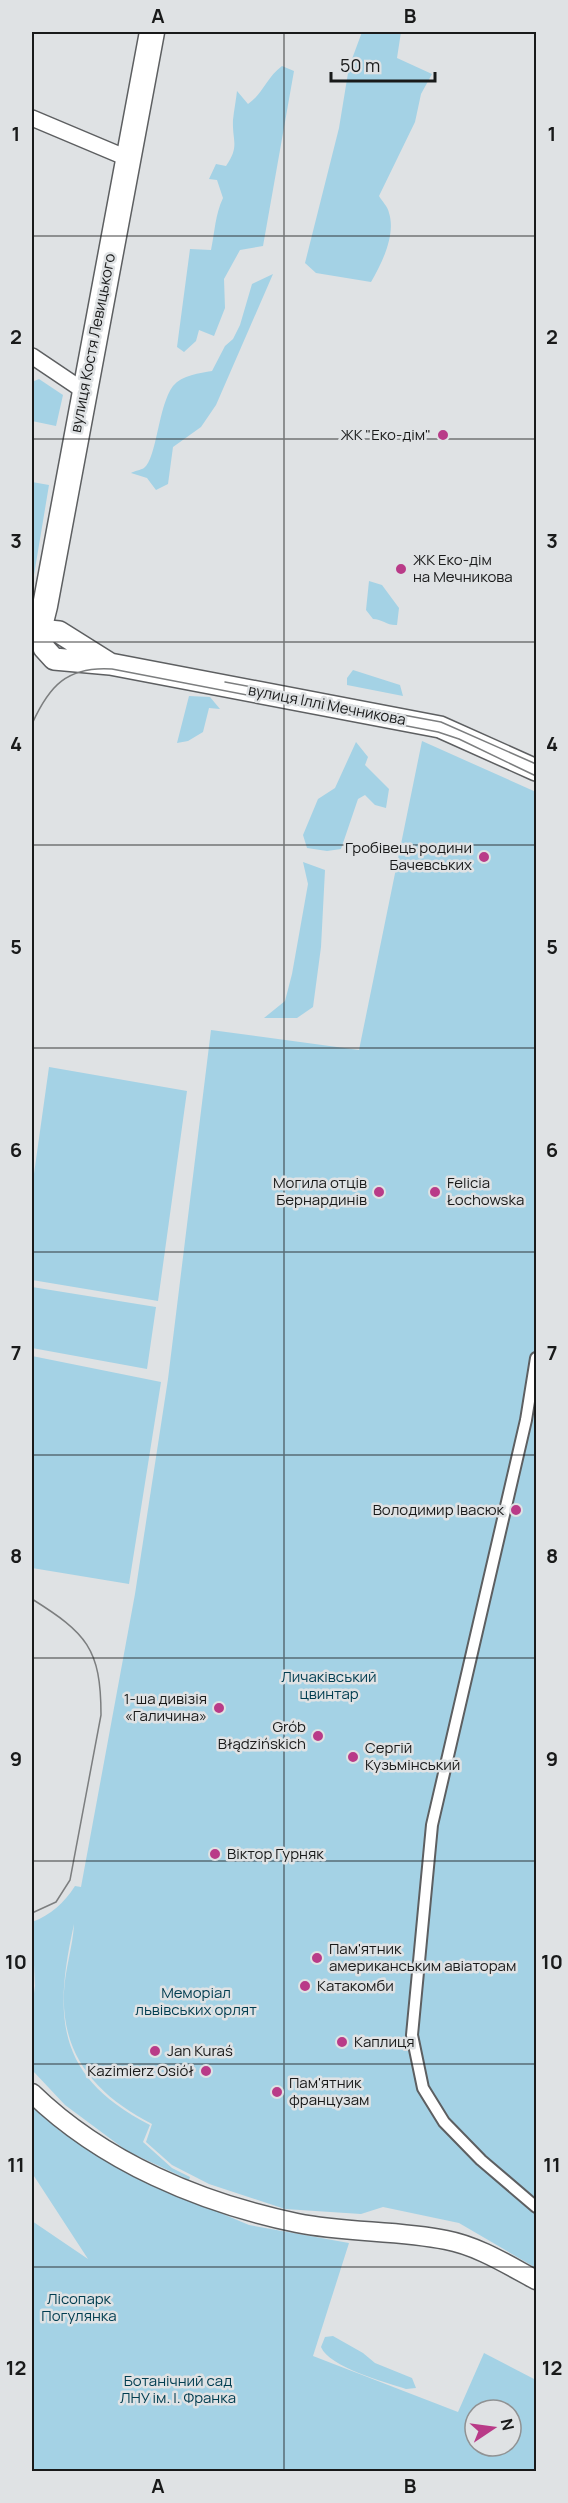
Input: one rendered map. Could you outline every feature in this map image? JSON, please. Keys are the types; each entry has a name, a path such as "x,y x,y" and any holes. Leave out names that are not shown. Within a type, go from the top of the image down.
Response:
{"main road":[{"name":"вулиця Костя Левицького","path":"35,627 84,391 152,32"},
{"name":"вулиця Іллі Мечникова","path":"35,627 44,648 54,659 110,664 440,727 537,770"}],"street":[{"path":"32,118 127,158"},
{"path":"32,356 84,391"},
{"name":"вулиця Костя Левицького","path":"32,654 35,627"},
{"path":"537,1358 526,1420 432,1825 412,2035 423,2088 444,2122 481,2160 537,2207"},
{"path":"32,2093 56,2116 116,2157 210,2200 298,2223 447,2240 485,2253 537,2280"}],"green space":[{"path":"362,32 401,32 397,58 432,74 421,94 415,122 379,196 388,211 391,230 383,258 371,282 316,273 305,263 339,128 349,67"},
{"path":"282,66 294,71 263,246 240,250 224,279 225,308 214,336 199,330 196,341 184,352 177,347 190,249 211,250 223,198 217,180 209,179 216,164 226,166 233,153 233,120 237,91 248,104"},
{"path":"273,274 216,405 201,427 173,447 168,484 156,490 147,478 131,473 144,468 152,454 168,395 181,379 212,371 225,346 233,339 240,325 252,284"},
{"path":"39,379 63,395 56,426 32,421 32,382"},
{"path":"32,482 49,485 32,587"},
{"path":"369,581 382,585 399,608 397,625 373,619 366,610"},
{"path":"353,670 400,685 403,696 347,685 347,678"},
{"path":"189,696 210,697 220,709 209,708 203,732 188,741 177,743"},
{"name":"Личаківський цвинтар","path":"422,741 536,792 536,2268 459,2223 383,2207 361,2214 285,2209 209,2184 172,2165 146,2142 152,2124 115,2101 87,2072 76,2055 65,2015 64,1992 64,2017 69,2042 80,2065 96,2087 119,2106 150,2125 143,2142 172,2168 190,2177 189,2180 127,2151 65,2105 33,2071 32,2008 35,1986 32,1922 56,1908 75,1886 81,1887 135,1594 168,1379 211,1030 359,1050","holes":["74,1924 64,1992 67,1958"]},
{"path":"356,742 368,757 365,765 389,789 386,808 375,805 365,795 358,799 341,849 327,851 307,848 303,835 318,799 335,788"},
{"path":"303,862 325,870 321,947 313,1007 297,1018 264,1018 285,1001 292,974 308,884"},
{"path":"49,1067 187,1091 158,1301 32,1280 32,1188"},
{"path":"32,1287 156,1307 147,1369 32,1348"},
{"path":"32,1356 161,1382 129,1584 32,1568"},
{"path":"32,2107 60,2131 106,2161 166,2190 249,2225 349,2243 313,2356 458,2412 463,2401 463,2458 523,2458 523,2398 464,2398 484,2353 536,2380 536,2471 32,2471 32,2221 88,2259 32,2173"},
{"path":"333,2336 363,2353 375,2363 412,2378 416,2388 406,2389 385,2382 335,2361 321,2347 325,2337"}],"tram line":[{"path":"32,724 45,699 62,681 83,671 112,669 438,732 459,739 536,776"},
{"path":"225,682 441,722 536,764"},
{"path":"32,1599 66,1622 87,1645 98,1673 101,1715 70,1880 56,1902 32,1913"}],"place":[{"name":"ЖК \"Еко-дім\"","path":"443,435"},
{"name":"ЖК Еко-дім на Мечникова","path":"401,569"},
{"name":"Гробівець родини Бачевських","path":"484,857"},
{"name":"Могила отців Бернардинів","path":"379,1192"},
{"name":"Felicia Łochowska","path":"435,1192"},
{"name":"Володимир Івасюк","path":"516,1510"},
{"name":"1-ша дивізія «Галичина»","path":"219,1708"},
{"name":"Grób Błądzińskich","path":"318,1736"},
{"name":"Сергій Кузьмінський","path":"353,1757"},
{"name":"Віктор Гурняк","path":"215,1854"},
{"name":"Пам'ятник американським авіаторам","path":"317,1958"},
{"name":"Катакомби","path":"305,1986"},
{"name":"Каплиця","path":"342,2042"},
{"name":"Jan Kuraś","path":"155,2051"},
{"name":"Kazimierz Osiół","path":"206,2071"},
{"name":"Пам'ятник французам","path":"277,2092"}],"park label":[{"name":"Меморіал львівських орлят","path":"196,2002"},
{"name":"Лісопарк Погулянка","path":"79,2308"},
{"name":"Ботанічний сад ЛНУ ім. І. Франка","path":"178,2390"}]}
